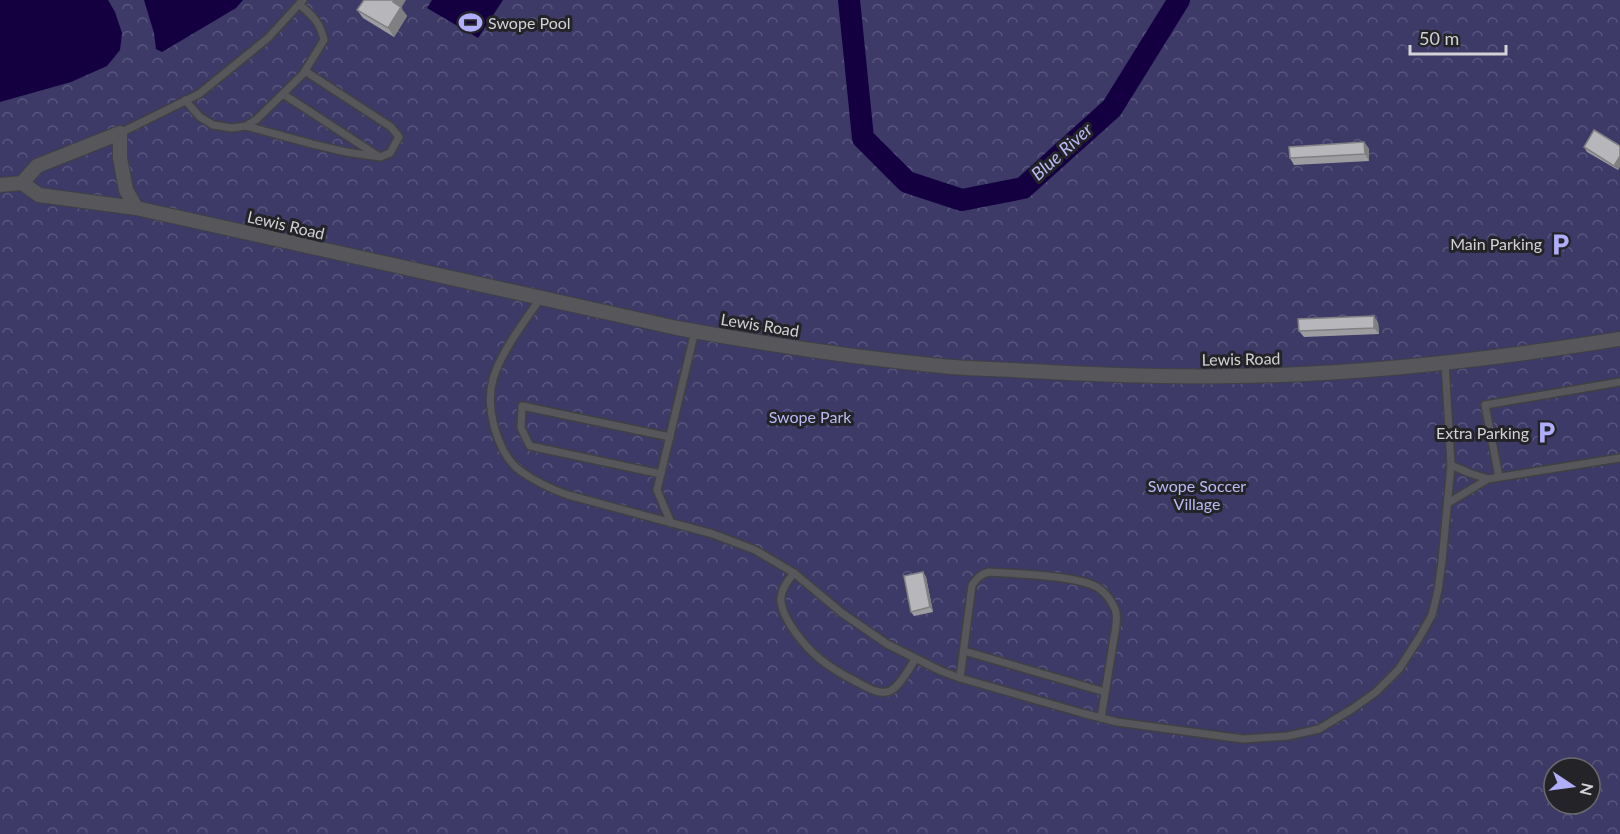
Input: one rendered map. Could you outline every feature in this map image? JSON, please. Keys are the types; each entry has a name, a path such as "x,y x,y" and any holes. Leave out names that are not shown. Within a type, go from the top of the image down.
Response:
{"street":[{"path":"0,185 22,183 37,166 120,133 120,158 126,190 136,208"},
{"name":"Lewis Road","path":"22,183 39,195 136,208 695,331 762,344 942,366 1105,375 1279,375 1445,363 1620,339"}],"lane":[{"path":"120,133 199,94 268,38 301,2 321,27 324,40 305,71 257,119 246,126"},
{"path":"185,100 200,117 213,125 232,128 246,126 346,152 380,157 390,153 399,137 391,126 305,71"},
{"path":"283,94 380,157"},
{"path":"540,298 507,348 493,380 491,405 493,427 503,451 519,471 545,486 568,495 712,534 755,550 794,573 842,613 886,644 941,671 1117,722 1243,739 1288,736 1318,729 1352,709 1376,692 1399,669 1432,615 1438,590 1451,465 1445,363"},
{"path":"671,523 657,490 695,331"},
{"path":"1499,477 1485,405 1620,382"},
{"path":"661,474 530,446 522,428 522,406 670,437"},
{"path":"1448,502 1488,480 1499,477 1620,458"},
{"path":"1451,465 1488,480"},
{"path":"960,678 972,585 977,578 989,572 1059,578 1088,584 1105,594 1115,610 1116,618 1101,718"},
{"path":"794,573 785,585 781,597 783,609 799,637 818,658 866,687 883,693 892,690 915,659"},
{"path":"964,651 1105,692"}],"green space":[{"name":"Swope Park","path":"0,0 1620,0 1620,834 0,834"}],"shaded area":[{"path":"0,0 108,0 122,33 120,50 107,66 71,82 0,102"},
{"path":"144,0 243,0 236,8 162,52 156,49 154,33"},
{"name":"Swope Pool","path":"432,0 503,0 478,38 427,8"}],"building":[{"path":"364,0 394,0 393,2 401,7 388,28 357,10"},
{"path":"1594,130 1620,146 1620,156 1614,166 1584,147"},
{"path":"1364,142 1365,154 1290,158 1289,147"},
{"path":"1374,316 1374,328 1299,331 1298,319"},
{"path":"923,572 930,607 911,612 904,576"}],"waterway":[{"name":"Blue River","path":"849,0 863,138 907,182 962,200 1023,188 1112,108 1179,0"}],"place":[{"name":"Swope Pool","path":"470,23"},
{"name":"Main Parking","path":"1560,244"},
{"name":"Extra Parking","path":"1547,433"}],"park label":[{"name":"Swope Soccer Village","path":"1197,495"}]}
